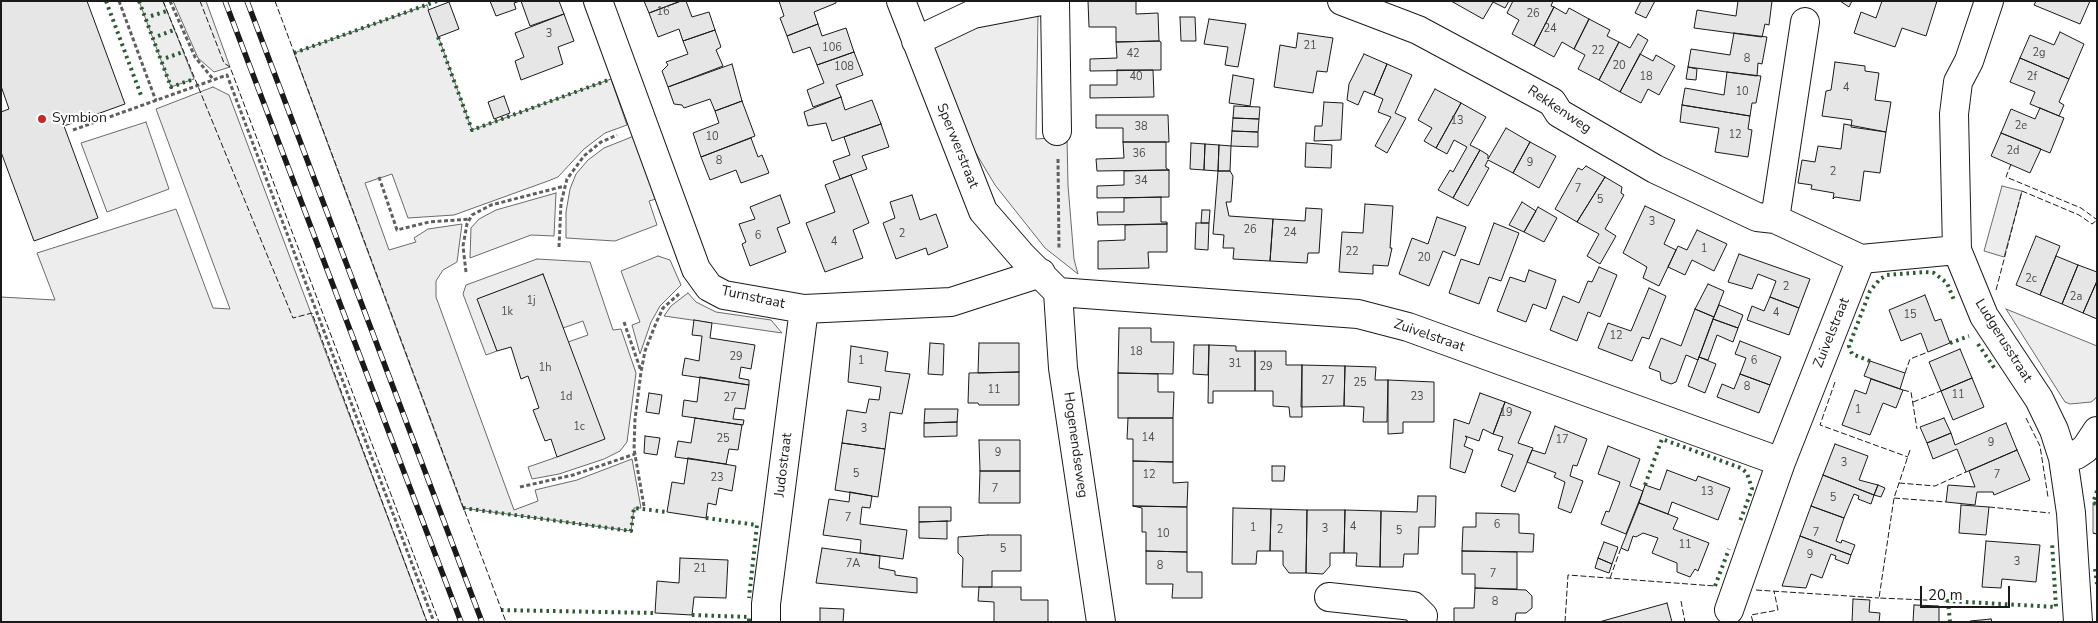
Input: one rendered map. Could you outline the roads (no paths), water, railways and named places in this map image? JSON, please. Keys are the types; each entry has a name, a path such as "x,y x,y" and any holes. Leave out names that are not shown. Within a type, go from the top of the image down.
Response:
{"street":[{"name":"Turnstraat","path":"598,1 696,269 709,287 724,295 804,309 951,302 1049,283"},
{"name":"Sperwerstraat","path":"901,1 983,211 1022,256 1049,283"},
{"path":"916,42 973,14 1041,1"},
{"path":"1055,1 1058,131"},
{"name":"Rekkenweg","path":"1342,1 1418,30 1552,102 1558,113 1655,169 1757,217 1775,219 1861,259"},
{"name":"Ludgerusstraat","path":"1989,1 1969,62 1958,82 1955,106 1957,250 1984,316 2039,399 2054,430 2063,458 2071,513 2078,622"},
{"path":"1775,219 1805,22"},
{"path":"1861,259 1957,250"},
{"name":"Zuivelstraat","path":"1729,610 1781,462 1861,259"},
{"name":"Zuivelstraat","path":"1049,283 1358,314 1408,327 1781,462"},
{"name":"Hogenendseweg","path":"1049,283 1064,368 1101,622"},
{"name":"Judostraat","path":"766,622 766,604 804,309"},
{"path":"2063,458 2076,455 2085,449 2097,431"},
{"path":"1329,597 1413,606 1422,616 1422,622"}],"railway":[{"path":"225,1 461,622"},
{"path":"247,1 482,622"}],"place":[{"name":"Symbion","path":"42,119"}]}
